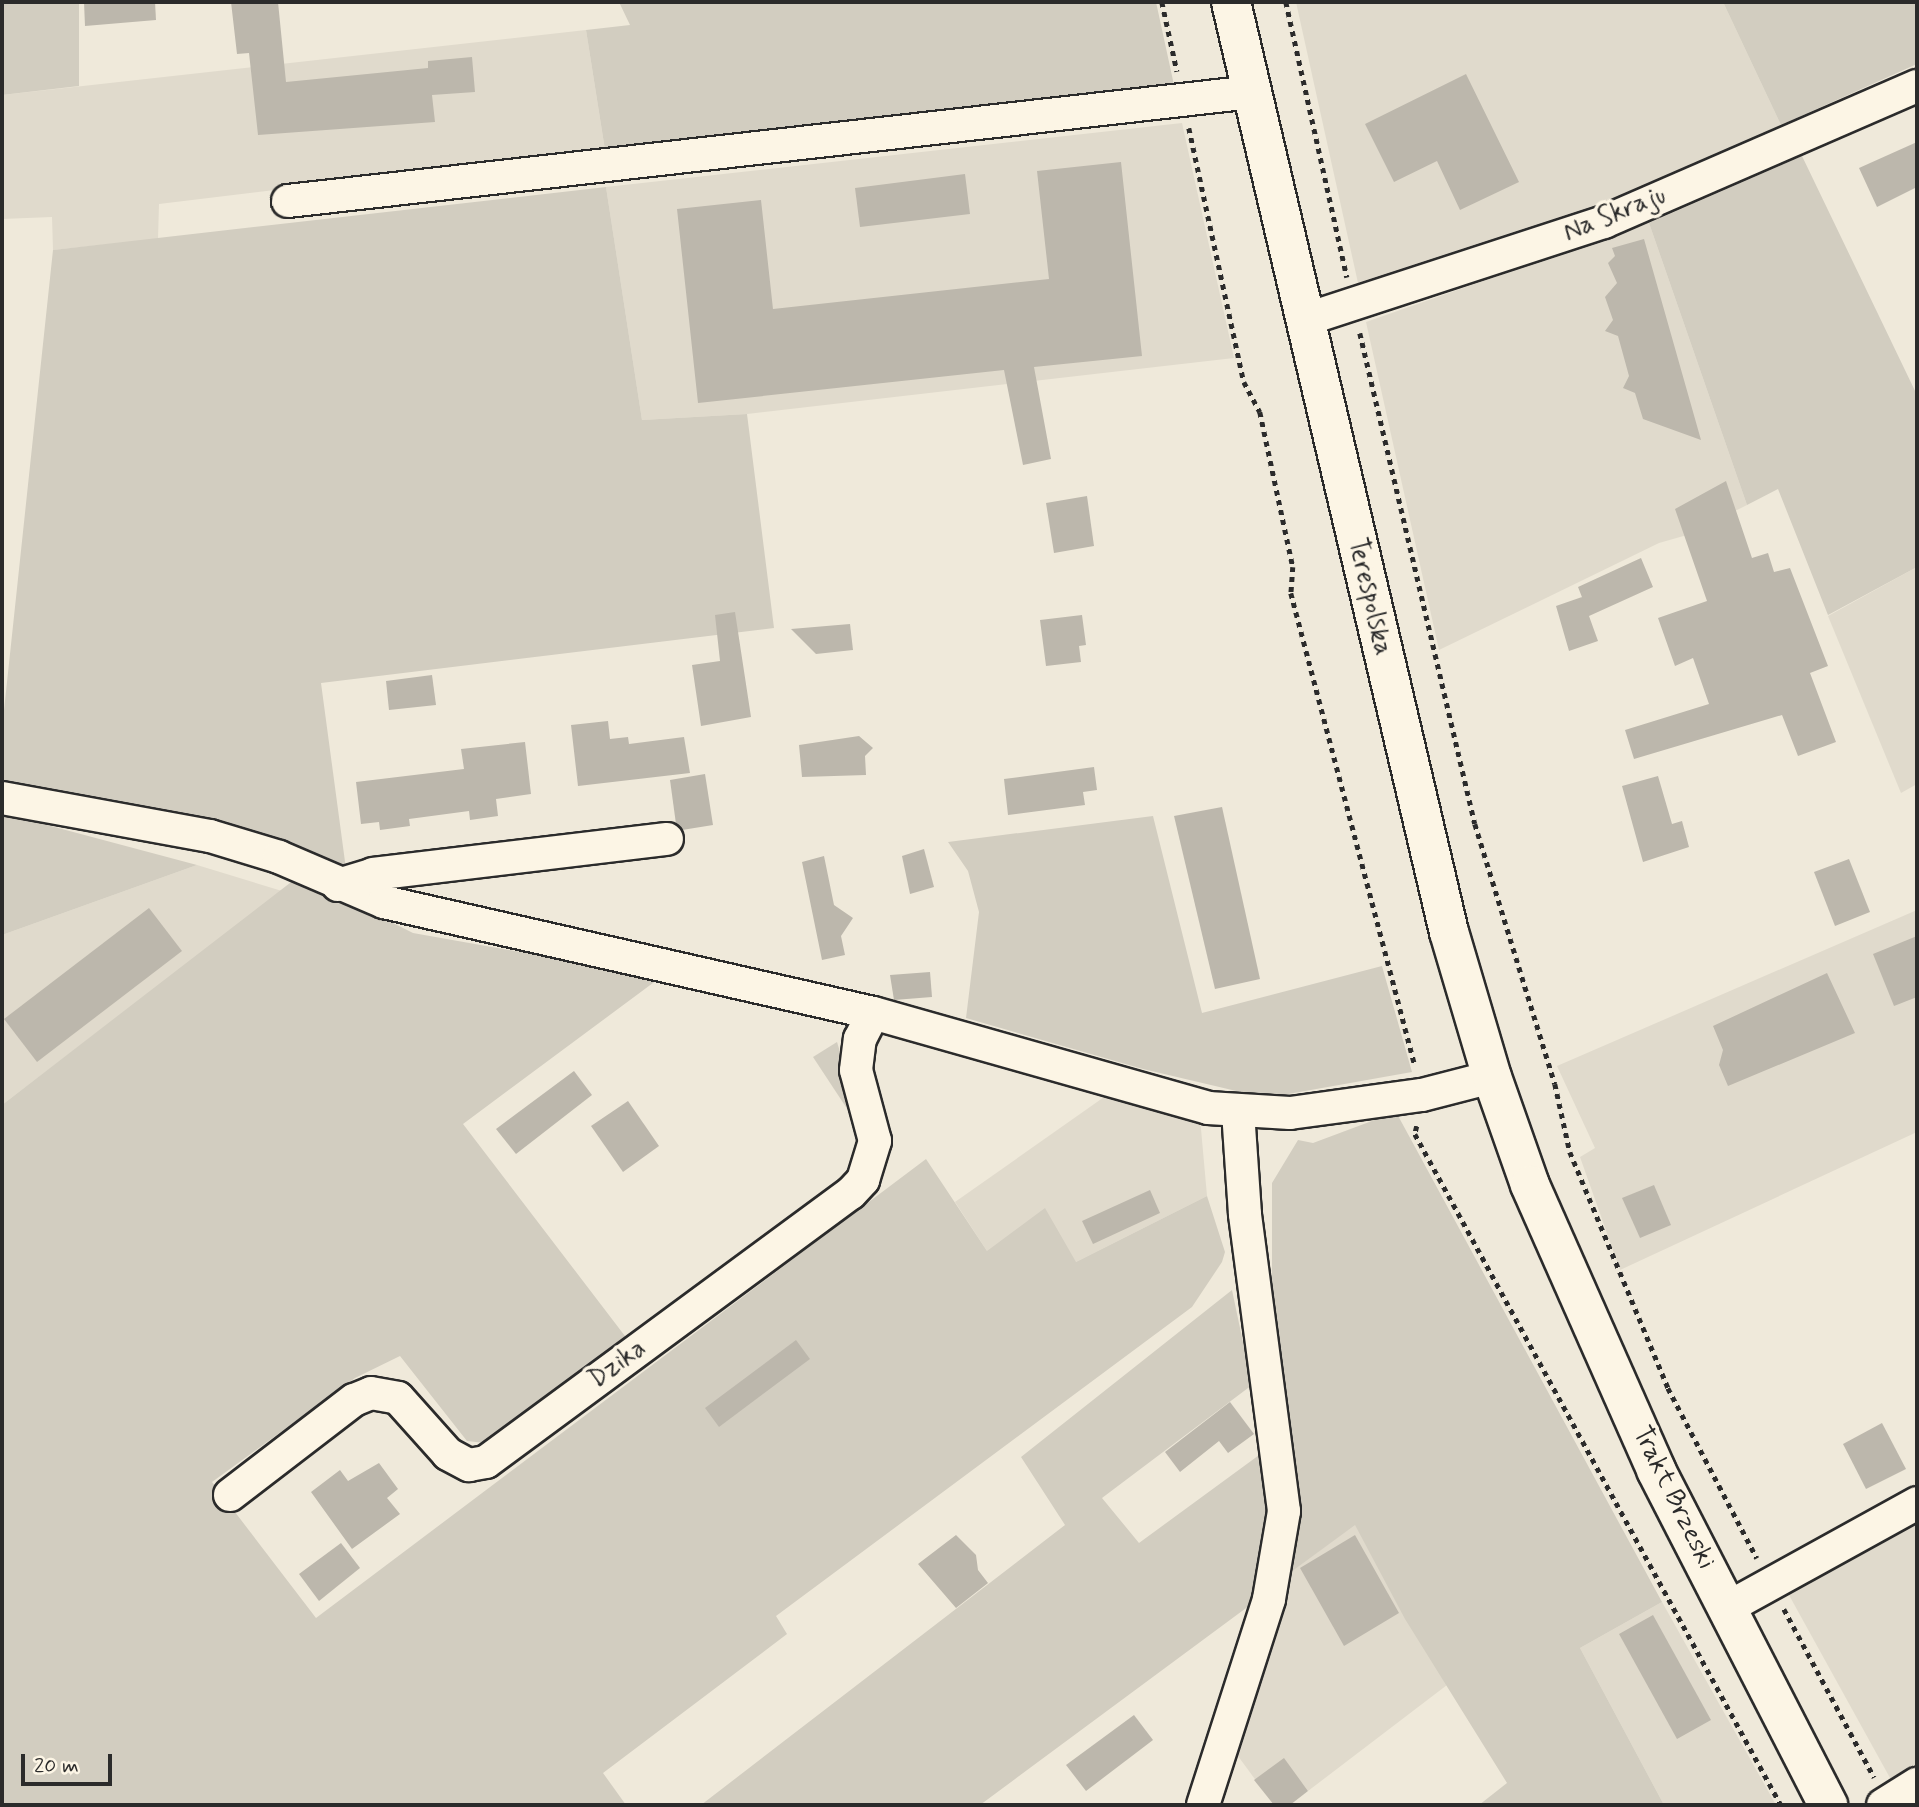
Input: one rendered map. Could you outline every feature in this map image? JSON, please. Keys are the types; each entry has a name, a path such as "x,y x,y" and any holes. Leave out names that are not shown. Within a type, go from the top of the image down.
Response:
{"main road":[{"name":"Terespolska","path":"1231,2 1449,932 1492,1077 1530,1185"},
{"name":"Trakt Brzeski","path":"1530,1185 1656,1470 1828,1805"}],"street":[{"name":"Na Skraju","path":"1304,320 1354,306 1604,222 1917,86"},
{"path":"288,201 1252,92"},
{"path":"2,798 210,836 279,857 338,885 384,902 873,1013 1208,1108 1290,1113 1422,1095 1492,1077"},
{"path":"338,885 373,874 667,839"},
{"name":"Dzika","path":"230,1495 354,1400 371,1393 398,1398 448,1454 469,1465 486,1462 851,1193 863,1180 875,1141 856,1070 860,1040 873,1013"},
{"path":"1203,1805 1269,1599 1284,1511 1245,1214 1238,1110"},
{"path":"1727,1608 1917,1503"},
{"path":"1885,1804 1917,1784"}],"path":[{"path":"1286,2 1462,775 1555,1084 1570,1152 1668,1388 1885,1804"}],"shaded area":[{"path":"2,2 79,2 79,86 2,95"},
{"path":"619,2 1156,2 1174,85 605,150 586,30 630,25"},
{"path":"1296,2 1723,2 1781,125 1637,193 1360,292"},
{"path":"1723,2 1917,2 1917,64 1781,125"},
{"path":"586,30 605,150 159,204 158,239 53,250 52,217 2,219 2,95"},
{"path":"1182,123 1234,358 747,414 642,420 606,187"},
{"path":"1802,156 1917,395 1917,567 1828,615 1778,489 1747,505 1649,223"},
{"path":"606,187 642,420 747,414 774,628 321,683 346,869 2,783 2,729 53,250"},
{"path":"1649,223 1747,505 1687,535 1659,543 1439,650 1366,322"},
{"path":"1917,567 1917,784 1901,793 1828,616"},
{"path":"2,813 197,865 2,935"},
{"path":"1153,816 1202,1013 1382,966 1412,1072 1266,1098 1143,1069 966,1018 979,912 968,871 948,842"},
{"path":"197,865 282,891 2,1105 2,935"},
{"path":"299,876 413,933 661,977 463,1124 628,1340 485,1443 467,1441 400,1356 355,1378 212,1482 316,1618 926,1159 987,1251 1045,1208 1076,1262 1207,1196 1225,1252 1222,1262 1192,1307 776,1616 787,1634 603,1773 626,1805 2,1805 2,1105"},
{"path":"1917,910 1917,1132 1620,1270 1580,1157 1595,1148 1557,1066"},
{"path":"837,1042 865,1136 813,1057"},
{"path":"1107,1095 1200,1118 1207,1196 1076,1262 987,1251 955,1202"},
{"path":"1396,1112 1662,1602 1580,1648 1664,1805 1479,1805 1507,1783 1405,1619 1355,1525 1283,1578 1295,1501 1287,1397 1272,1305 1272,1183 1298,1140 1313,1143"},
{"path":"1232,1290 1252,1385 1102,1498 1139,1543 1266,1450 1274,1518 1261,1597 980,1805 701,1805 1065,1525 1021,1457"},
{"path":"1917,1513 1917,1805 1905,1805 1784,1586"},
{"path":"1355,1524 1447,1685 1308,1791 1302,1783 1274,1805 1235,1752 1283,1578"},
{"path":"1662,1602 1776,1805 1664,1805 1580,1648"}],"building":[{"path":"84,2 155,2 156,20 85,26"},
{"path":"231,2 278,2 286,82 428,68 428,61 472,57 475,92 432,95 435,122 258,135 249,53 237,54"},
{"path":"1466,74 1519,182 1460,210 1437,161 1394,182 1365,124"},
{"path":"1917,142 1917,187 1877,207 1859,168"},
{"path":"1121,162 1142,356 1034,367 1051,459 1023,465 1004,370 698,403 677,209 761,200 773,309 1049,279 1037,171"},
{"path":"965,174 970,214 860,227 855,188"},
{"path":"1644,239 1701,440 1643,419 1635,393 1623,388 1629,376 1618,336 1605,331 1613,320 1605,297 1617,283 1608,263 1615,256 1612,248"},
{"path":"1726,481 1752,558 1768,553 1774,572 1790,568 1828,666 1810,673 1836,742 1798,756 1782,715 1634,759 1625,730 1709,704 1693,658 1675,666 1658,618 1707,601 1675,509"},
{"path":"1087,496 1094,546 1054,553 1046,503"},
{"path":"1641,558 1653,587 1589,616 1598,641 1569,651 1556,606 1582,597 1578,587"},
{"path":"735,612 751,717 701,726 692,665 720,661 715,615"},
{"path":"1082,615 1086,645 1079,646 1081,662 1046,666 1040,620"},
{"path":"850,624 853,650 816,654 791,629"},
{"path":"432,675 436,705 389,710 386,681"},
{"path":"608,721 610,739 628,737 629,744 684,737 690,773 578,786 571,725"},
{"path":"859,736 873,748 865,756 866,775 802,777 799,745"},
{"path":"525,742 531,794 496,799 498,816 470,820 469,811 409,819 410,826 380,830 379,822 361,824 356,782 464,769 461,749"},
{"path":"1094,767 1097,790 1083,792 1085,805 1008,815 1004,779"},
{"path":"705,774 713,825 682,830 676,824 670,780"},
{"path":"1658,776 1672,824 1682,821 1689,847 1643,862 1622,786"},
{"path":"1222,807 1260,979 1215,989 1174,816"},
{"path":"924,849 934,887 910,894 902,856"},
{"path":"824,856 834,905 853,918 841,936 845,955 822,960 802,862"},
{"path":"1849,859 1870,912 1835,926 1814,872"},
{"path":"149,908 182,951 37,1062 4,1019"},
{"path":"1917,936 1917,997 1894,1006 1873,954"},
{"path":"930,972 932,997 894,1000 890,975"},
{"path":"1827,973 1855,1033 1728,1086 1719,1065 1723,1050 1713,1026"},
{"path":"574,1071 592,1095 516,1154 496,1129"},
{"path":"628,1101 659,1146 623,1172 591,1126"},
{"path":"1654,1185 1671,1225 1640,1238 1622,1198"},
{"path":"1150,1190 1160,1213 1093,1244 1082,1221"},
{"path":"796,1340 810,1359 719,1427 705,1408"},
{"path":"1230,1402 1254,1434 1228,1453 1219,1441 1180,1472 1165,1452"},
{"path":"1882,1423 1906,1469 1866,1489 1843,1444"},
{"path":"379,1463 398,1489 387,1498 400,1514 352,1549 311,1492 340,1470 348,1481"},
{"path":"956,1535 976,1555 978,1570 988,1583 956,1608 918,1564"},
{"path":"1355,1535 1399,1613 1344,1646 1300,1568"},
{"path":"341,1543 360,1568 319,1601 299,1574"},
{"path":"1653,1615 1711,1720 1677,1739 1619,1634"},
{"path":"1134,1715 1153,1740 1086,1791 1066,1765"},
{"path":"1284,1758 1308,1791 1290,1805 1274,1805 1254,1780"}]}
